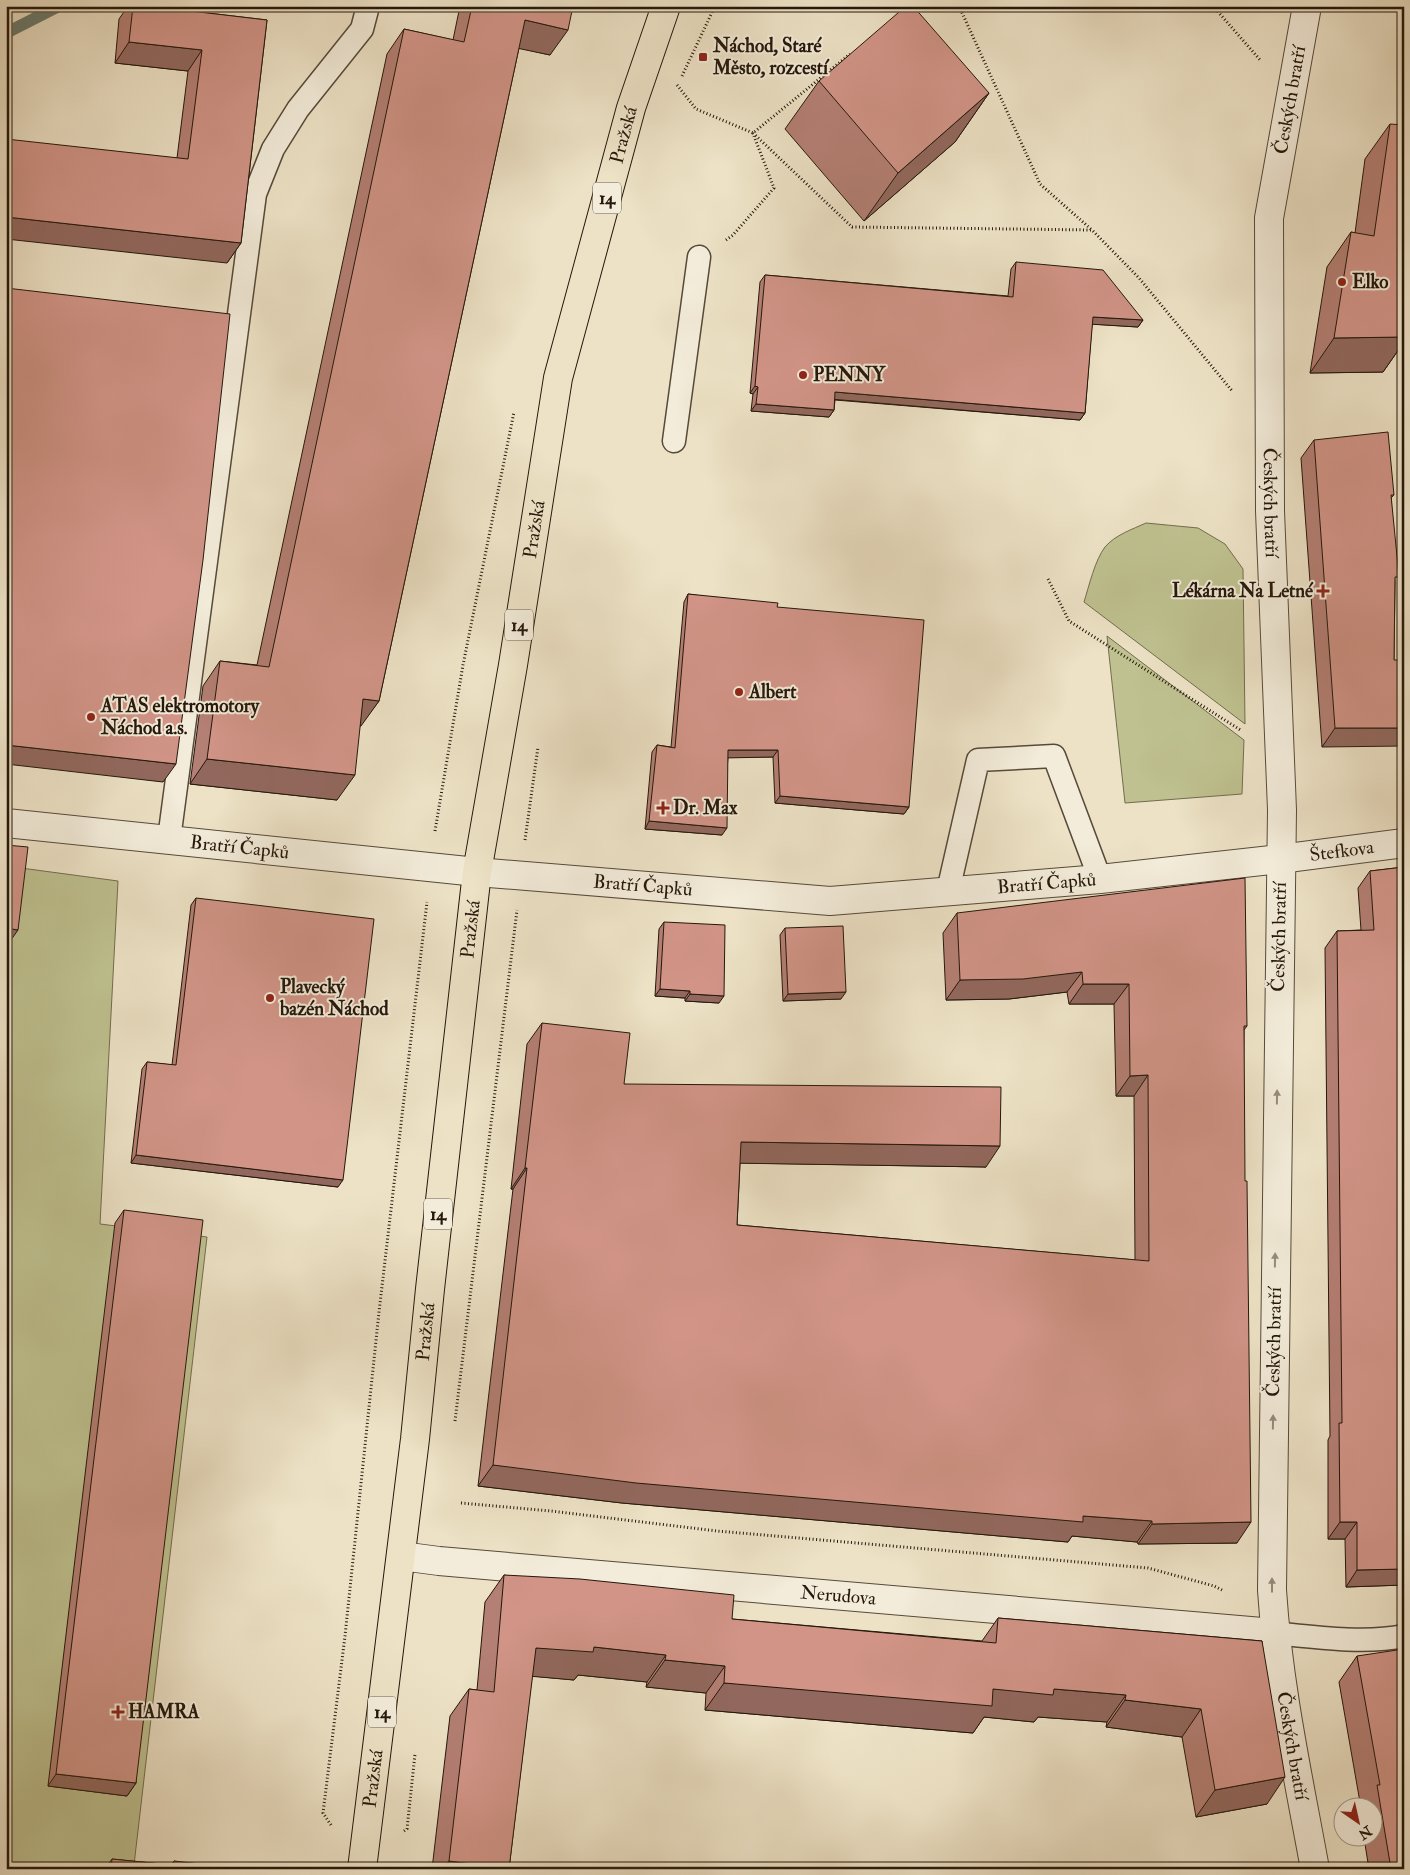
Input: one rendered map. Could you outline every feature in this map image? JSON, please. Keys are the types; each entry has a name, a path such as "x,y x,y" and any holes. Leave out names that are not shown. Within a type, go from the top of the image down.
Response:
{"main road":[{"name":"Pražská","path":"362,1869 401,1556 477,872 513,665 558,378 631,108 666,6"}],"street":[{"name":"Českých bratří","path":"1307,6 1268,218 1270,511 1282,810 1272,1590 1274,1633 1285,1705 1315,1869"},
{"name":"Bratří Čapků","path":"6,823 477,872 830,901 1100,879 1280,859"},
{"name":"Štefkova","path":"1280,859 1404,842"},
{"name":"Nerudova","path":"401,1556 439,1561 1274,1633"}],"lane":[{"path":"169,839 255,194 272,149 298,109 362,29 368,6"},
{"path":"674,441 699,258"},
{"path":"948,891 978,760 1054,756 1100,879"},
{"path":"1274,1633 1328,1639 1392,1638 1404,1636"}],"path":[{"path":"674,95 715,6"},
{"path":"959,6 1040,184 1092,230 1139,278 1269,434"},
{"path":"1213,6 1290,96"},
{"path":"753,133 857,48"},
{"path":"677,85 696,109 753,133 852,227 1092,230"},
{"path":"699,258 733,235 774,188 753,133"},
{"path":"1048,580 1069,621 1280,755"},
{"path":"527,829 538,744"},
{"path":"334,1829 323,1813 345,1636 378,1322 428,895"},
{"path":"455,1422 517,909"},
{"path":"461,1503 551,1511 717,1531 1148,1568 1214,1586 1226,1592"}],"green space":[{"path":"1146,523 1198,528 1225,544 1243,569 1245,724 1084,602 1101,552 1119,536"},
{"path":"1107,636 1244,740 1242,794 1125,803"},
{"path":"6,866 118,881 100,1224 207,1237 134,1865 162,1869 6,1869"}],"building":[{"path":"133,6 183,6 182,10 267,20 241,243 6,217 6,139 188,159 202,50 129,42"},
{"path":"472,6 573,6 568,30 525,20 379,701 363,699 355,775 207,759 220,661 269,667 404,29 464,42"},
{"path":"906,6 913,6 989,93 898,173 819,81"},
{"path":"1390,124 1404,125 1404,337 1334,338 1351,232 1374,236"},
{"path":"1016,262 1103,270 1143,320 1093,317 1085,413 835,392 834,410 756,404 758,387 755,386 765,275 1013,297"},
{"path":"6,288 230,314 203,560 176,764 6,745"},
{"path":"1388,432 1394,495 1391,495 1399,577 1395,577 1394,660 1404,660 1404,728 1335,728 1314,440"},
{"path":"688,594 778,603 777,607 924,620 909,807 780,796 778,750 728,750 727,828 649,821 657,745 675,748"},
{"path":"6,845 28,847 18,930 6,928"},
{"path":"1404,867 1404,1569 1357,1570 1357,1522 1340,1522 1339,1423 1342,1423 1337,931 1374,930 1370,871"},
{"path":"1245,878 1247,1026 1244,1026 1245,1181 1247,1181 1251,1522 1152,1524 1152,1521 1083,1516 1083,1522 636,1483 493,1465 542,1023 630,1033 624,1084 1001,1087 1000,1146 741,1142 737,1225 1149,1261 1148,1075 1130,1076 1129,984 1083,984 1082,972 1023,979 960,980 957,913"},
{"name":"Plavecký bazén Náchod","path":"196,898 374,919 343,1180 136,1155 147,1062 176,1065"},
{"path":"664,922 725,925 724,996 690,994 690,991 660,989"},
{"path":"843,926 846,992 788,994 785,928"},
{"path":"124,1210 203,1220 136,1783 56,1774"},
{"path":"504,1575 580,1579 734,1595 732,1619 996,1643 998,1618 1262,1641 1285,1777 1215,1790 1201,1709 1125,1700 1126,1695 1054,1689 1053,1695 993,1689 992,1706 724,1683 725,1666 665,1660 666,1655 594,1647 593,1652 536,1648 509,1869 449,1861 469,1689 494,1692"},
{"path":"1404,1649 1404,1869 1391,1869 1382,1815 1382,1798 1379,1798 1377,1785 1380,1785 1357,1656"},
{"path":"112,1859 173,1865 174,1861 210,1865 209,1869 111,1869"},
{"path":"932,1865 932,1869 893,1869 893,1867"}],"waterway":[{"path":"6,33 59,6"}],"place":[{"name":"Náchod, Staré Město, rozcestí","path":"703,57"},
{"name":"Elko","path":"1342,282"},
{"name":"PENNY","path":"803,375"},
{"name":"Lékárna Na Letné","path":"1323,591"},
{"name":"Albert","path":"739,692"},
{"name":"ATAS elektromotory Náchod a.s.","path":"91,717"},
{"name":"Dr. Max","path":"663,808"},
{"name":"Plavecký bazén Náchod","path":"270,998"},
{"name":"HAMRA","path":"118,1712"}]}
